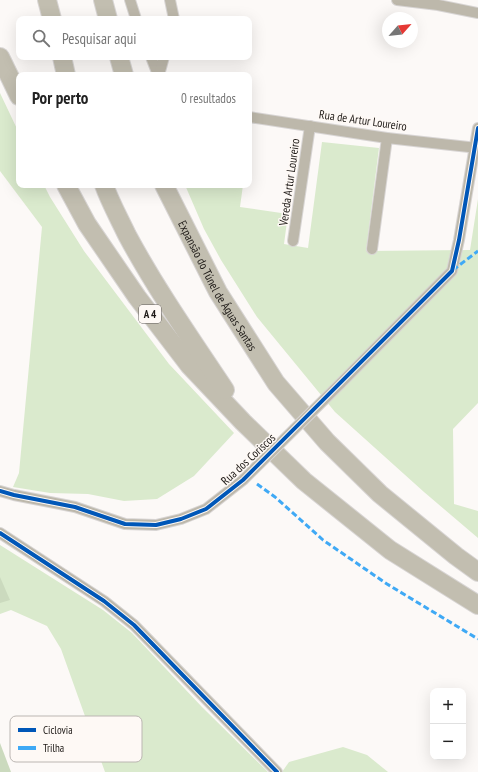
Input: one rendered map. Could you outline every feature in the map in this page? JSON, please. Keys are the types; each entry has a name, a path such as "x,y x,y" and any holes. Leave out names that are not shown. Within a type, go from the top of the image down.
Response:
{"highway":[{"path":"47,0 51,16"},
{"path":"103,0 107,16"},
{"path":"0,56 16,90"},
{"path":"63,60 65,72"},
{"path":"120,60 123,72"},
{"name":"A 4","path":"68,188 87,224 137,297 189,365 252,430 304,481 390,550 478,605"},
{"name":"A 4","path":"105,188 108,198 137,252 167,302 252,430"},
{"name":"Expansão do Túnel de Águas Santas","path":"166,188 218,292 276,383 327,442 380,494 478,572"},
{"path":"456,556 472,561 478,565"}],"street":[{"path":"130,0 135,16"},
{"path":"170,0 173,16"},
{"path":"397,0 438,2 478,13"},
{"path":"153,60 157,72"},
{"path":"159,72 163,60"},
{"name":"Rua de Artur Loureiro","path":"252,117 387,138 476,148"},
{"name":"Vereda Artur Loureiro","path":"293,241 310,126"},
{"path":"476,148 478,128"},
{"path":"372,249 387,138"},
{"name":"Rua dos Coriscos","path":"0,491 75,507 125,524 156,525 181,519 206,509 243,480 452,271 476,148"},
{"path":"0,534 104,602 134,625 277,772"}],"green space":[{"path":"0,93 16,127 16,188 46,188 84,251 169,364 234,433 194,476 157,499 124,501 88,494 50,493 13,487 19,473 42,227 0,171"},
{"path":"322,142 379,148 366,251 470,250 478,199 478,403 453,429 454,504 478,511 478,538 335,412 257,317 221,260 204,229 186,188 243,188 240,207 288,214 284,244 308,248"},
{"path":"0,545 103,610 132,633 202,707 268,772 105,772 101,762 142,762 142,716 85,716 61,649 47,626 11,610 0,614"},
{"path":"0,577 10,600 0,603"},
{"path":"0,743 11,772 0,772"},
{"path":"343,747 367,755 388,772 282,772 289,762"}],"marked path":[{"path":"453,270 478,251"},
{"path":"257,484 275,497 323,540 387,584 478,639"}],"cycle path":[{"path":"0,491 75,507 125,524 156,525 181,519 206,509 243,480 452,271 459,240 478,128"},
{"path":"0,533 104,601 134,625 277,772"}]}
